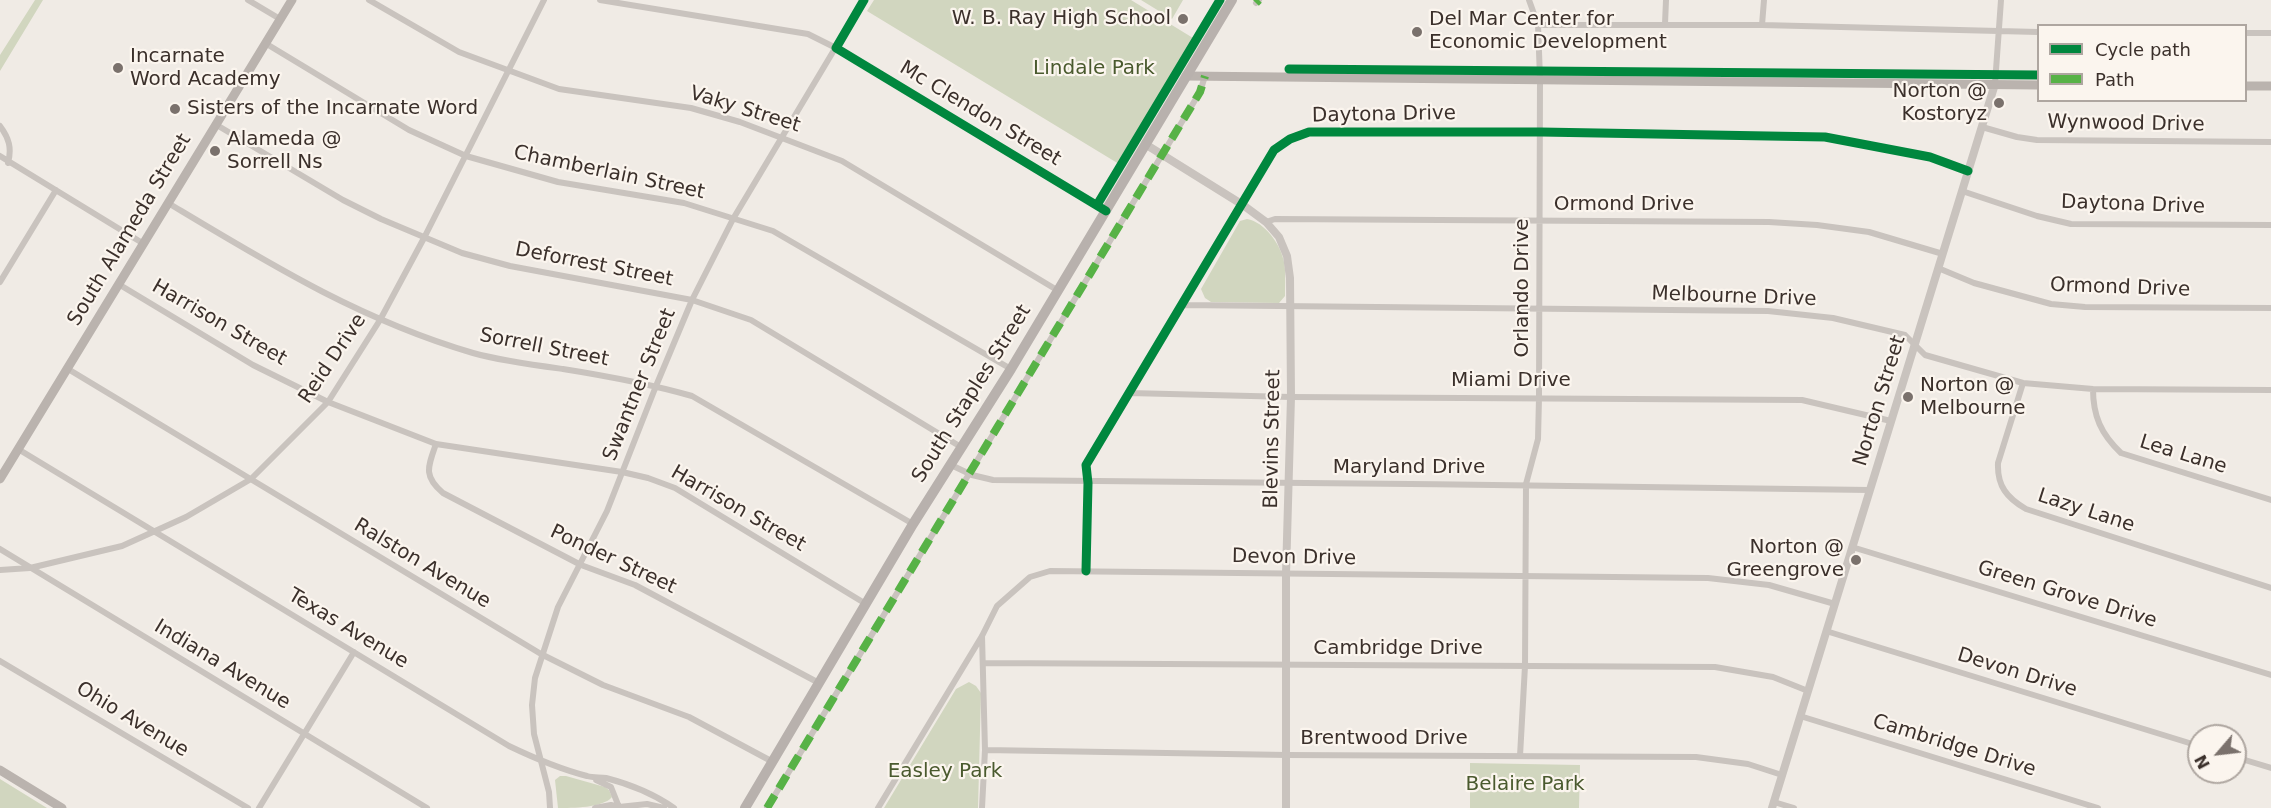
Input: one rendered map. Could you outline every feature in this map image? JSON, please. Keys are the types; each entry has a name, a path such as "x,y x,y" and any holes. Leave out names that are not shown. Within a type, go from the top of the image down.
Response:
{"main road":[{"name":"South Alameda Street","path":"0,479 3,468 18,449 120,285 215,124 292,0"},
{"name":"South Staples Street","path":"745,808 914,524 1011,369 1232,0"},
{"path":"1186,76 2037,85"},
{"path":"2247,86 2271,86"},
{"path":"0,770 62,808"}],"street":[{"path":"248,0 280,19"},
{"name":"Vaky Street","path":"369,0 459,52 559,89 691,108 740,122 842,161 1057,290"},
{"name":"Reid Drive","path":"0,570 30,568 122,546 156,532 217,501 251,479 328,402 380,320 544,0"},
{"name":"Mc Clendon Street","path":"600,0 808,34 836,48 1106,211"},
{"name":"Swantner Street","path":"550,808 549,792 534,734 532,705 534,678 558,608 622,472 692,300 733,219 864,0"},
{"name":"Orlando Drive","path":"1520,756 1525,666 1526,484 1538,439 1539,398 1540,78 1538,26 1529,0"},
{"path":"1665,24 1666,0"},
{"path":"1762,25 1764,0"},
{"name":"Norton Street","path":"1772,805 1995,84 2001,0"},
{"path":"1538,26 1762,25 2037,32"},
{"path":"2247,33 2271,33"},
{"name":"Chamberlain Street","path":"265,43 409,130 466,156 558,182 684,202 773,231 1011,369"},
{"path":"767,808 1200,92 1205,76"},
{"name":"Deforrest Street","path":"215,124 343,200 462,254 510,266 692,300 751,320 961,447"},
{"path":"0,126 10,144 11,153 8,163"},
{"name":"Wynwood Drive","path":"1982,127 2037,140 2271,142"},
{"name":"Daytona Drive","path":"1086,571 1088,483 1086,465 1274,150 1290,139 1310,132 1541,132 1825,137 1930,157 1968,171"},
{"name":"Blevins Street","path":"1145,144 1243,205 1266,222 1279,237 1287,256 1290,278 1291,397 1286,574 1286,808"},
{"path":"0,156 8,163 144,244"},
{"path":"0,282 56,190"},
{"name":"Daytona Drive","path":"1962,191 2037,216 2070,224 2271,225"},
{"name":"Sorrell Street","path":"168,203 274,267 339,302 380,320 474,353 656,386 692,396 914,524"},
{"name":"Ormond Drive","path":"1266,222 1275,219 1769,222 1869,232 1943,254"},
{"name":"Ormond Drive","path":"1938,268 1974,283 2050,304 2085,308 2271,308"},
{"name":"Harrison Street","path":"120,285 253,365 328,402 436,444 622,472 675,488 866,604"},
{"name":"Melbourne Drive","path":"1181,305 1767,311 1833,318 1905,334 1925,355 2024,383 2093,389 2271,390"},
{"name":"Ralston Avenue","path":"68,369 541,654 603,684 689,717 773,762"},
{"name":"Lazy Lane","path":"2024,383 1998,464 1997,477 2002,489 2011,500 2026,509 2271,588"},
{"name":"Lea Lane","path":"2093,389 2093,406 2098,424 2108,440 2121,453 2271,500"},
{"name":"Miami Drive","path":"1129,393 1291,397 1802,400 1891,421"},
{"name":"Ponder Street","path":"436,444 429,472 432,483 443,493 580,565 634,585 819,682"},
{"name":"Texas Avenue","path":"18,449 509,746 540,760 590,777 603,778 634,787 674,808"},
{"name":"Maryland Drive","path":"951,465 993,480 1088,483 1526,484 1870,490"},
{"name":"Green Grove Drive","path":"1852,547 2271,675"},
{"name":"Indiana Avenue","path":"0,549 427,808"},
{"name":"Devon Drive","path":"878,808 982,636 997,606 1030,576 1050,571 1708,578 1769,585 1835,604"},
{"name":"Devon Drive","path":"1826,631 2187,742"},
{"path":"982,636 985,750 982,808"},
{"path":"259,808 354,652"},
{"name":"Ohio Avenue","path":"0,661 248,808"},
{"name":"Cambridge Drive","path":"984,663 1715,667 1773,677 1808,691"},
{"name":"Cambridge Drive","path":"1800,716 2098,808"},
{"name":"Brentwood Drive","path":"985,750 1287,755 1696,757 1749,765 1782,775"},
{"path":"2247,761 2271,768"},
{"path":"590,777 611,787 619,807"},
{"path":"595,808 647,804 664,808"},
{"path":"1772,805 1794,808"}],"green space":[{"path":"35,0 43,0 0,71 0,55"},
{"name":"Lindale Park","path":"874,0 1131,0 1193,38 1119,164 867,11"},
{"path":"1141,0 1183,0 1172,19"},
{"path":"1247,219 1266,229 1282,255 1285,266 1285,296 1279,303 1211,302 1205,298 1201,289 1240,221"},
{"name":"Easley Park","path":"969,682 981,693 978,808 884,808 956,689"},
{"name":"Belaire Park","path":"1470,763 1580,765 1579,808 1470,808"},
{"path":"560,776 605,787 612,797 608,801 595,805 558,808 555,780"},
{"path":"0,779 47,808 0,808"}],"marked path":[{"path":"1256,3 1259,0"},
{"path":"767,808 1200,92 1205,76"}],"cycle path":[{"path":"864,0 836,48 1106,211"},
{"path":"1097,205 1220,0"},
{"path":"1289,69 2037,75"},
{"path":"1086,571 1088,483 1086,465 1274,150 1290,139 1309,132 1541,132 1825,137 1930,157 1968,171"}],"place":[{"name":"W. B. Ray High School","path":"1183,19"},
{"name":"Del Mar Center for Economic Development","path":"1417,32"},
{"name":"Incarnate Word Academy","path":"118,68"},
{"name":"Norton @ Kostoryz","path":"1999,103"},
{"name":"Sisters of the Incarnate Word","path":"175,109"},
{"name":"Alameda @ Sorrell Ns","path":"215,151"},
{"name":"Norton @ Melbourne","path":"1908,397"},
{"name":"Norton @ Greengrove","path":"1856,560"}]}
